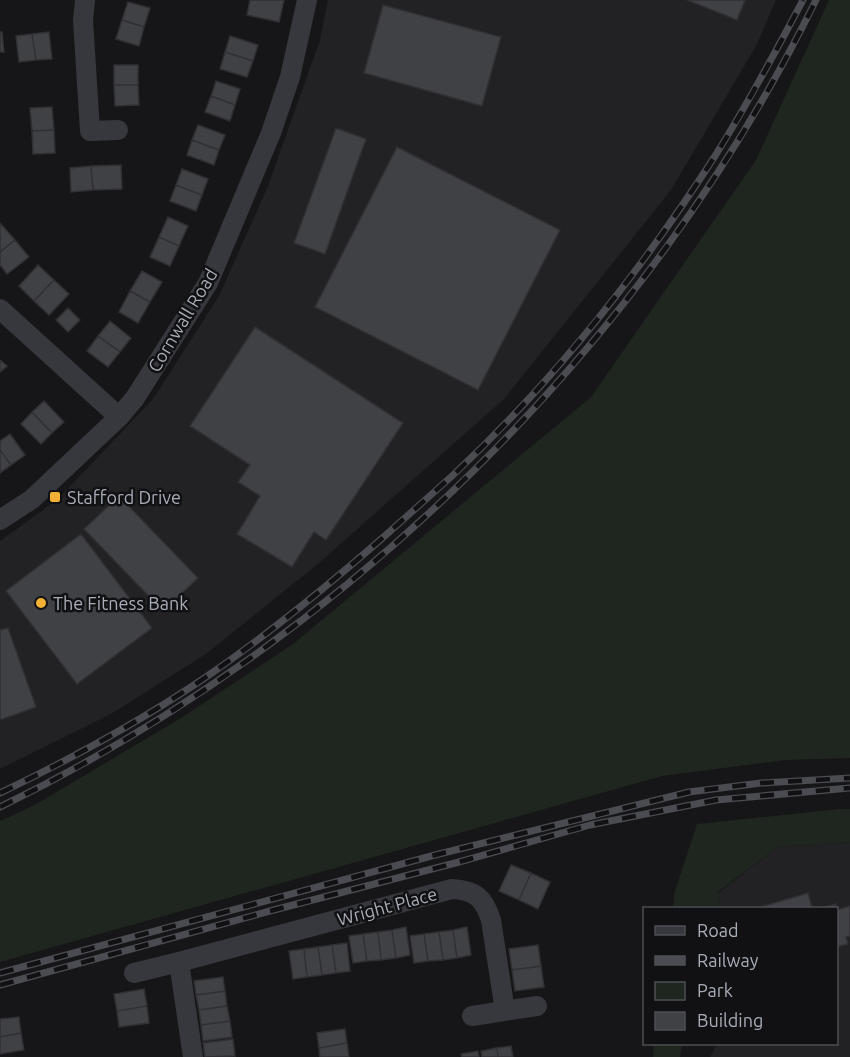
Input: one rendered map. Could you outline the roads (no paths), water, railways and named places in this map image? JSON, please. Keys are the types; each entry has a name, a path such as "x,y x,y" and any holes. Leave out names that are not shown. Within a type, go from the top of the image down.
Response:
{"street":[{"path":"85,0 83,20 90,131 118,130"},
{"name":"Cornwall Road","path":"0,520 33,499 119,417 135,398 208,284 271,133 290,77 308,0"},
{"path":"0,309 119,417"},
{"name":"Wright Place","path":"134,973 393,903 452,889 467,890 479,898 487,908 491,920 505,1011"},
{"path":"179,962 193,1057"},
{"path":"472,1016 537,1006"}],"railway":[{"path":"0,793 131,724 230,660 343,572 489,440 560,364 593,324 687,199 761,79 803,0"},
{"path":"0,807 127,738 250,659 365,569 474,470 574,363 665,248 746,127 816,0"},
{"path":"0,973 435,855 689,792 761,783 850,778"},
{"path":"0,985 590,825 716,800 850,788"}],"place":[{"name":"Stafford Drive","path":"55,497"},
{"name":"The Fitness Bank","path":"41,603"}]}
